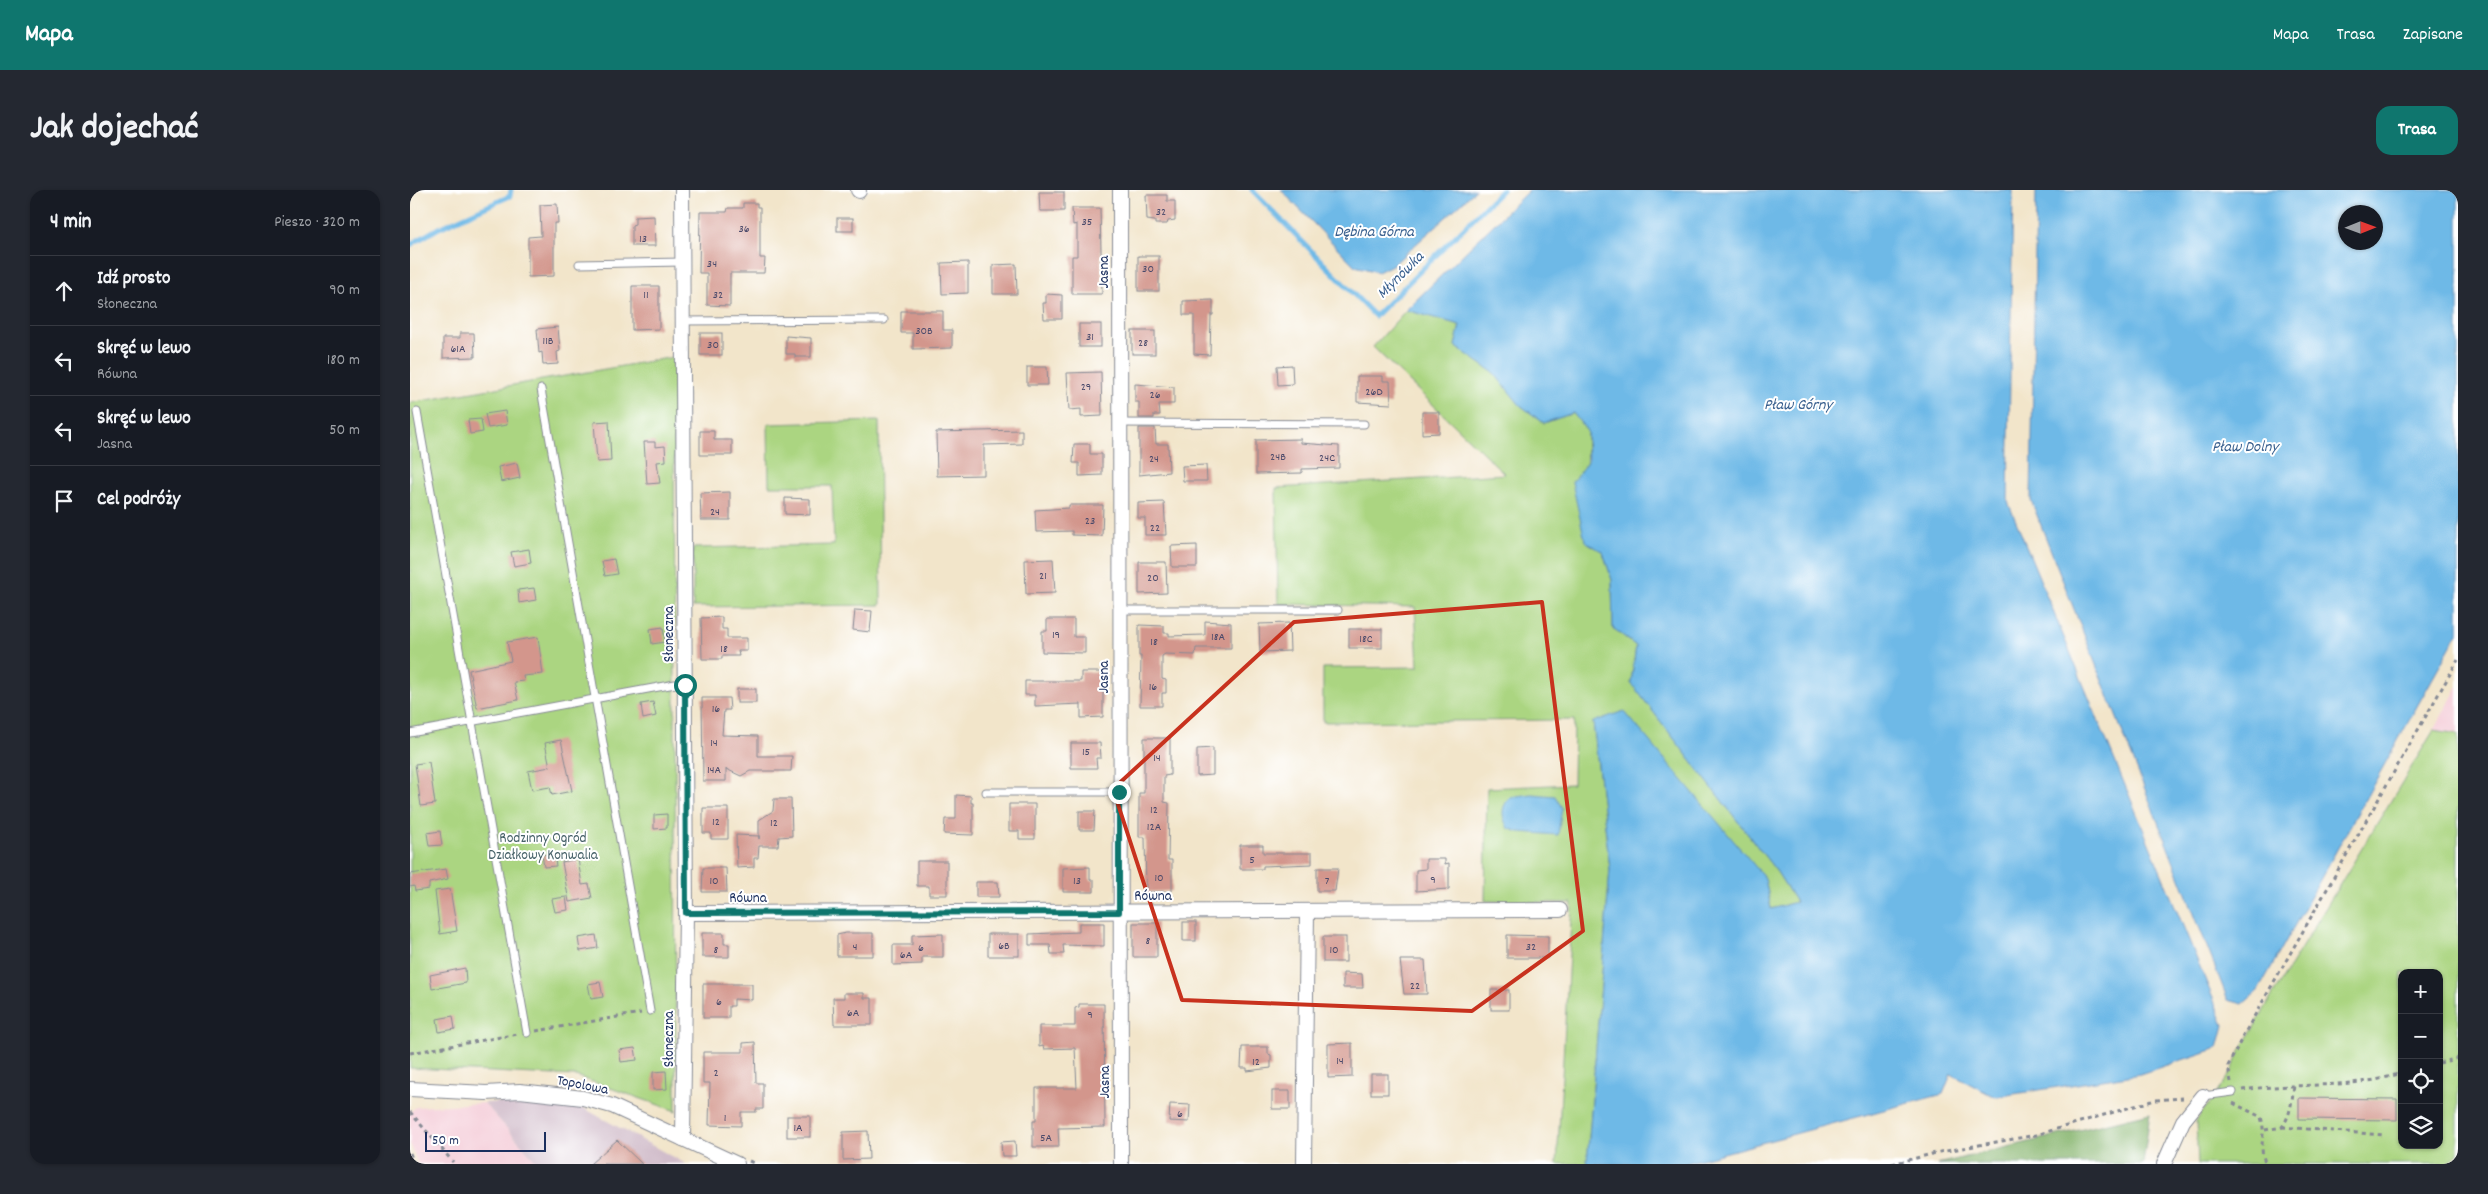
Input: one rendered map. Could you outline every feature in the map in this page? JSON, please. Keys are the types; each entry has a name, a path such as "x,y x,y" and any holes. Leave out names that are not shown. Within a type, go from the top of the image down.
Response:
{"street":[{"name":"Słoneczna","path":"682,190 686,913 683,1138"},
{"name":"Jasna","path":"1120,190 1119,912 1121,1164"},
{"name":"Równa","path":"686,913 1560,910"},
{"path":"1304,1164 1307,912"},
{"name":"Topolowa","path":"410,1089 486,1093 520,1091 583,1098 612,1106 737,1164"},
{"path":"2164,1164 2183,1121 2204,1096"}],"lane":[{"path":"579,264 682,262"},
{"path":"682,321 884,320"},
{"path":"541,389 597,699 650,1011"},
{"path":"417,412 527,1033"},
{"path":"1119,423 1364,424"},
{"path":"1119,610 1338,610"},
{"path":"410,733 675,684 685,685"},
{"path":"986,792 1119,792"},
{"path":"2204,1096 2233,1092"}],"path":[{"path":"2398,1074 2370,1081 2294,1086 2276,1085 2233,1092 2228,1066 2243,1036 2458,660"},
{"path":"410,1054 650,1011"},
{"path":"2443,1062 2458,1058"},
{"path":"2282,1127 2292,1103 2294,1086"},
{"path":"2220,1093 2231,1102 2258,1113 2265,1130 2260,1151 2266,1164"},
{"path":"1892,1164 1940,1152 2036,1135 2155,1100 2204,1096"},
{"path":"410,1112 454,1162"},
{"path":"2265,1130 2282,1127 2384,1135"},
{"path":"410,1153 414,1164"}],"highlighted area":[{"path":"1542,602 1583,931 1472,1011 1182,1000 1113,789 1294,622"}],"shaded area":[{"path":"2458,686 2458,734 2434,730"},
{"path":"553,1099 576,1104 686,1164 539,1164 484,1103"},
{"path":"484,1103 539,1164 418,1164 410,1143 410,1112 416,1107"}],"green space":[{"path":"1406,310 1460,325 1455,346 1494,373 1520,405 1544,423 1573,413 1587,431 1585,541 1603,552 1612,580 1613,628 1636,646 1631,683 1777,872 1796,902 1771,909 1765,878 1593,722 1610,869 1587,1164 1557,1164 1572,903 1485,901 1487,788 1573,784 1574,720 1323,722 1323,668 1418,667 1415,607 1278,604 1276,488 1505,474 1373,347"},
{"name":"Rodzinny Ogród Działkowy Konwalia","path":"674,357 676,1111 576,1076 410,1068 410,403"},
{"path":"879,421 881,605 693,607 693,548 834,545 832,486 769,486 768,424"},
{"path":"2434,730 2458,734 2458,1153 2448,1164 2198,1164 2196,1121 2232,1072 2237,1057"},
{"path":"2150,1113 2143,1164 1937,1164"}],"water":[{"name":"Dębina Górna","path":"1281,190 1476,190 1394,264 1378,272 1355,266"},
{"name":"Pław Górny","path":"1529,190 2013,190 2008,502 2224,1025 2218,1048 2140,1074 1995,1097 1951,1074 1943,1094 1683,1164 1587,1164 1610,869 1593,722 1624,711 1765,878 1771,909 1796,902 1777,872 1631,683 1636,646 1613,628 1612,580 1603,552 1585,541 1572,482 1588,461 1587,431 1573,413 1544,423 1520,405 1494,373 1455,346 1460,325 1406,310"},
{"name":"Pław Dolny","path":"2036,190 2458,190 2458,633 2258,991 2243,1004 2228,1000 2031,500"},
{"path":"1531,794 1555,796 1562,808 1558,835 1519,832 1508,828 1503,812 1507,801 1510,797"}],"building":[{"path":"1039,192 1064,192 1064,211 1040,211"},
{"path":"1146,195 1167,195 1167,201 1175,201 1175,220 1168,221 1167,224 1155,224 1155,221 1147,220"},
{"path":"743,203 757,203 757,207 760,207 760,258 765,258 764,273 730,273 730,306 707,305 707,273 699,273 700,212 727,212 728,208 743,208"},
{"path":"557,204 558,223 554,223 554,276 528,277 528,237 541,236 540,205"},
{"path":"1072,208 1100,208 1102,294 1072,294 1072,256 1077,256 1077,224 1073,225"},
{"path":"654,216 655,246 632,246 632,225 635,224 635,217"},
{"path":"837,218 853,218 853,231 837,231"},
{"path":"1138,256 1159,256 1159,291 1138,291"},
{"path":"968,262 968,293 942,294 941,263"},
{"path":"1016,264 1017,294 993,294 993,265"},
{"path":"632,286 659,286 659,329 632,330"},
{"path":"1046,294 1062,295 1062,319 1044,319 1043,303 1046,303"},
{"path":"1213,300 1210,355 1194,354 1194,315 1183,315 1183,301"},
{"path":"901,311 943,311 943,330 952,330 952,348 913,349 913,333 901,333"},
{"path":"1079,324 1101,324 1101,347 1079,347"},
{"path":"558,327 560,351 557,352 558,364 543,365 542,352 539,353 537,329"},
{"path":"1132,331 1155,331 1155,354 1132,354"},
{"path":"460,333 474,333 475,357 443,358 443,338 460,338"},
{"path":"700,333 722,333 722,355 700,355"},
{"path":"786,336 811,338 811,357 795,357 795,354 786,354"},
{"path":"1292,365 1293,384 1278,385 1277,366"},
{"path":"1027,367 1047,367 1048,385 1027,385"},
{"path":"1101,372 1102,416 1081,417 1081,409 1069,410 1067,373"},
{"path":"1357,376 1383,376 1383,381 1390,381 1391,404 1357,402"},
{"path":"1135,384 1174,387 1174,404 1159,404 1160,415 1154,415 1154,418 1139,418 1139,402 1135,402"},
{"path":"505,411 507,425 488,428 485,414"},
{"path":"1422,412 1439,412 1439,433 1422,434"},
{"path":"481,419 483,432 470,434 468,420"},
{"path":"609,421 611,461 597,462 594,422"},
{"path":"1139,428 1155,428 1156,444 1168,444 1169,472 1139,475"},
{"path":"1022,430 1022,444 984,445 984,475 937,476 936,432"},
{"path":"700,431 714,431 714,440 732,440 732,455 700,455"},
{"path":"1301,439 1301,443 1339,446 1339,468 1302,469 1302,473 1256,474 1256,440"},
{"path":"644,442 655,442 655,447 665,446 666,461 657,462 660,483 647,484"},
{"path":"1074,444 1090,444 1090,454 1102,454 1102,475 1079,476 1079,463 1073,463"},
{"path":"517,463 520,478 501,482 498,467"},
{"path":"1206,465 1207,481 1183,481 1182,466"},
{"path":"730,492 730,520 701,520 700,493"},
{"path":"785,498 810,499 810,515 785,514"},
{"path":"1164,502 1166,535 1145,535 1145,518 1138,518 1138,503"},
{"path":"1069,505 1103,505 1102,536 1072,535 1072,531 1036,532 1035,510 1069,508"},
{"path":"1197,545 1197,567 1172,567 1171,546"},
{"path":"529,549 531,563 514,566 511,552"},
{"path":"614,559 617,574 605,576 602,561"},
{"path":"1053,559 1055,593 1026,594 1025,560"},
{"path":"1139,562 1166,562 1167,593 1139,594"},
{"path":"534,588 536,600 519,603 518,590"},
{"path":"855,610 872,611 870,632 853,630"},
{"path":"722,617 722,629 727,629 727,638 747,638 747,651 738,651 739,656 722,656 722,659 702,659 701,618"},
{"path":"1047,619 1074,619 1074,637 1085,637 1085,653 1042,652 1042,631 1047,631"},
{"path":"1205,621 1231,623 1231,648 1196,648 1195,655 1165,654 1162,656 1162,679 1166,680 1166,693 1162,693 1162,706 1140,706 1141,656 1139,656 1139,625 1164,626 1164,633 1169,633 1169,636 1205,635"},
{"path":"1289,623 1290,651 1260,652 1259,624"},
{"path":"663,627 665,642 652,644 650,629"},
{"path":"1349,629 1382,629 1382,648 1349,648"},
{"path":"538,637 543,674 523,676 524,681 514,682 518,700 477,708 469,670 511,661 507,642"},
{"path":"1081,672 1103,672 1103,717 1081,718 1081,704 1035,706 1035,695 1025,695 1025,681 1081,681"},
{"path":"737,689 756,689 756,703 737,703"},
{"path":"702,698 729,698 730,710 724,710 722,735 758,736 758,756 792,756 791,771 750,771 741,776 726,769 726,781 703,781"},
{"path":"653,702 656,716 643,719 641,704"},
{"path":"1144,738 1170,738 1170,775 1164,776 1164,802 1169,803 1168,860 1172,860 1172,891 1146,892 1145,837 1139,837 1139,793 1144,793"},
{"path":"561,740 572,791 552,795 550,787 532,790 528,771 550,767 545,743"},
{"path":"1071,743 1100,743 1101,758 1096,758 1097,768 1071,768"},
{"path":"1213,748 1213,775 1197,776 1197,749"},
{"path":"429,762 435,804 421,806 415,764"},
{"path":"956,795 971,796 971,803 973,803 973,835 944,834 945,819 956,819"},
{"path":"774,799 791,799 792,836 779,837 778,846 759,846 758,858 754,858 754,867 737,868 736,835 759,836 759,820 773,811"},
{"path":"1009,804 1035,804 1035,839 1019,839 1019,831 1009,831"},
{"path":"703,808 728,808 728,839 711,839 711,833 703,833"},
{"path":"1079,811 1095,811 1094,830 1079,830"},
{"path":"667,814 667,828 654,829 654,815"},
{"path":"440,831 442,845 429,846 427,833"},
{"path":"1240,845 1263,845 1263,853 1312,853 1312,864 1263,866 1263,869 1240,869"},
{"path":"554,853 556,866 544,867 542,855"},
{"path":"578,859 582,885 589,884 592,898 569,902 562,862"},
{"path":"1426,859 1445,859 1445,864 1449,863 1449,889 1416,891 1416,870 1426,869"},
{"path":"917,861 947,861 947,895 929,895 929,886 917,886"},
{"path":"1090,867 1090,880 1094,880 1094,892 1063,892 1063,868"},
{"path":"703,868 726,868 727,892 702,892"},
{"path":"1317,868 1338,868 1335,891 1317,891"},
{"path":"446,869 448,879 429,883 429,889 415,891 414,886 410,887 410,874"},
{"path":"976,882 998,882 999,897 976,897"},
{"path":"450,889 457,931 440,934 435,891"},
{"path":"566,897 568,910 555,912 552,899"},
{"path":"1183,922 1196,922 1196,941 1183,941"},
{"path":"1079,923 1104,923 1104,946 1063,945 1064,954 1051,954 1050,945 1029,945 1029,934 1079,932"},
{"path":"1133,923 1157,923 1157,957 1133,957"},
{"path":"702,933 724,933 724,944 729,944 729,957 702,957"},
{"path":"873,933 873,956 837,956 837,935"},
{"path":"943,934 943,957 922,957 922,964 893,965 893,945 912,945 912,935"},
{"path":"988,934 1019,934 1019,956 988,956"},
{"path":"596,935 598,948 580,951 578,938"},
{"path":"1507,935 1548,936 1548,958 1507,958"},
{"path":"1323,937 1346,937 1346,962 1323,962"},
{"path":"1400,960 1425,960 1427,994 1404,994"},
{"path":"465,968 466,983 432,989 430,975"},
{"path":"1343,973 1362,974 1363,988 1343,988"},
{"path":"600,982 603,997 591,999 588,984"},
{"path":"703,984 752,984 752,1000 734,999 734,1006 729,1006 729,1018 703,1018"},
{"path":"1491,990 1509,990 1509,1010 1491,1010"},
{"path":"844,993 864,993 864,998 872,998 872,1025 834,1025 833,998 844,998"},
{"path":"1079,1004 1104,1004 1105,1127 1058,1128 1059,1147 1033,1147 1033,1121 1036,1121 1036,1088 1077,1088 1075,1048 1044,1049 1043,1046 1039,1047 1039,1026 1075,1026 1075,1008 1079,1007"},
{"path":"453,1016 455,1029 439,1032 437,1019"},
{"path":"755,1042 756,1083 763,1083 763,1109 756,1109 756,1112 741,1112 741,1126 709,1125 710,1083 703,1083 703,1052 743,1052 743,1043"},
{"path":"1352,1043 1352,1077 1328,1078 1328,1044"},
{"path":"1242,1047 1268,1047 1268,1054 1271,1055 1271,1068 1247,1071 1247,1068 1241,1068"},
{"path":"635,1048 637,1060 621,1062 619,1050"},
{"path":"666,1071 667,1089 653,1090 653,1072"},
{"path":"1371,1074 1388,1074 1388,1094 1371,1094"},
{"path":"1272,1091 1290,1091 1290,1109 1272,1109"},
{"path":"2299,1098 2397,1099 2397,1120 2299,1119"},
{"path":"1170,1104 1190,1105 1189,1122 1169,1121"},
{"path":"787,1116 810,1116 810,1137 787,1137"},
{"path":"868,1131 869,1159 843,1160 843,1132"},
{"path":"617,1140 642,1164 590,1164"},
{"path":"1015,1141 1016,1156 1002,1156 1001,1142"}],"waterway":[{"name":"Młynówka","path":"410,245 437,229 510,196 511,190"},
{"name":"Młynówka","path":"1252,190 1375,316 1502,190"}],"route":[{"path":"685,685 686,913 1119,912 1119,792"}]}
